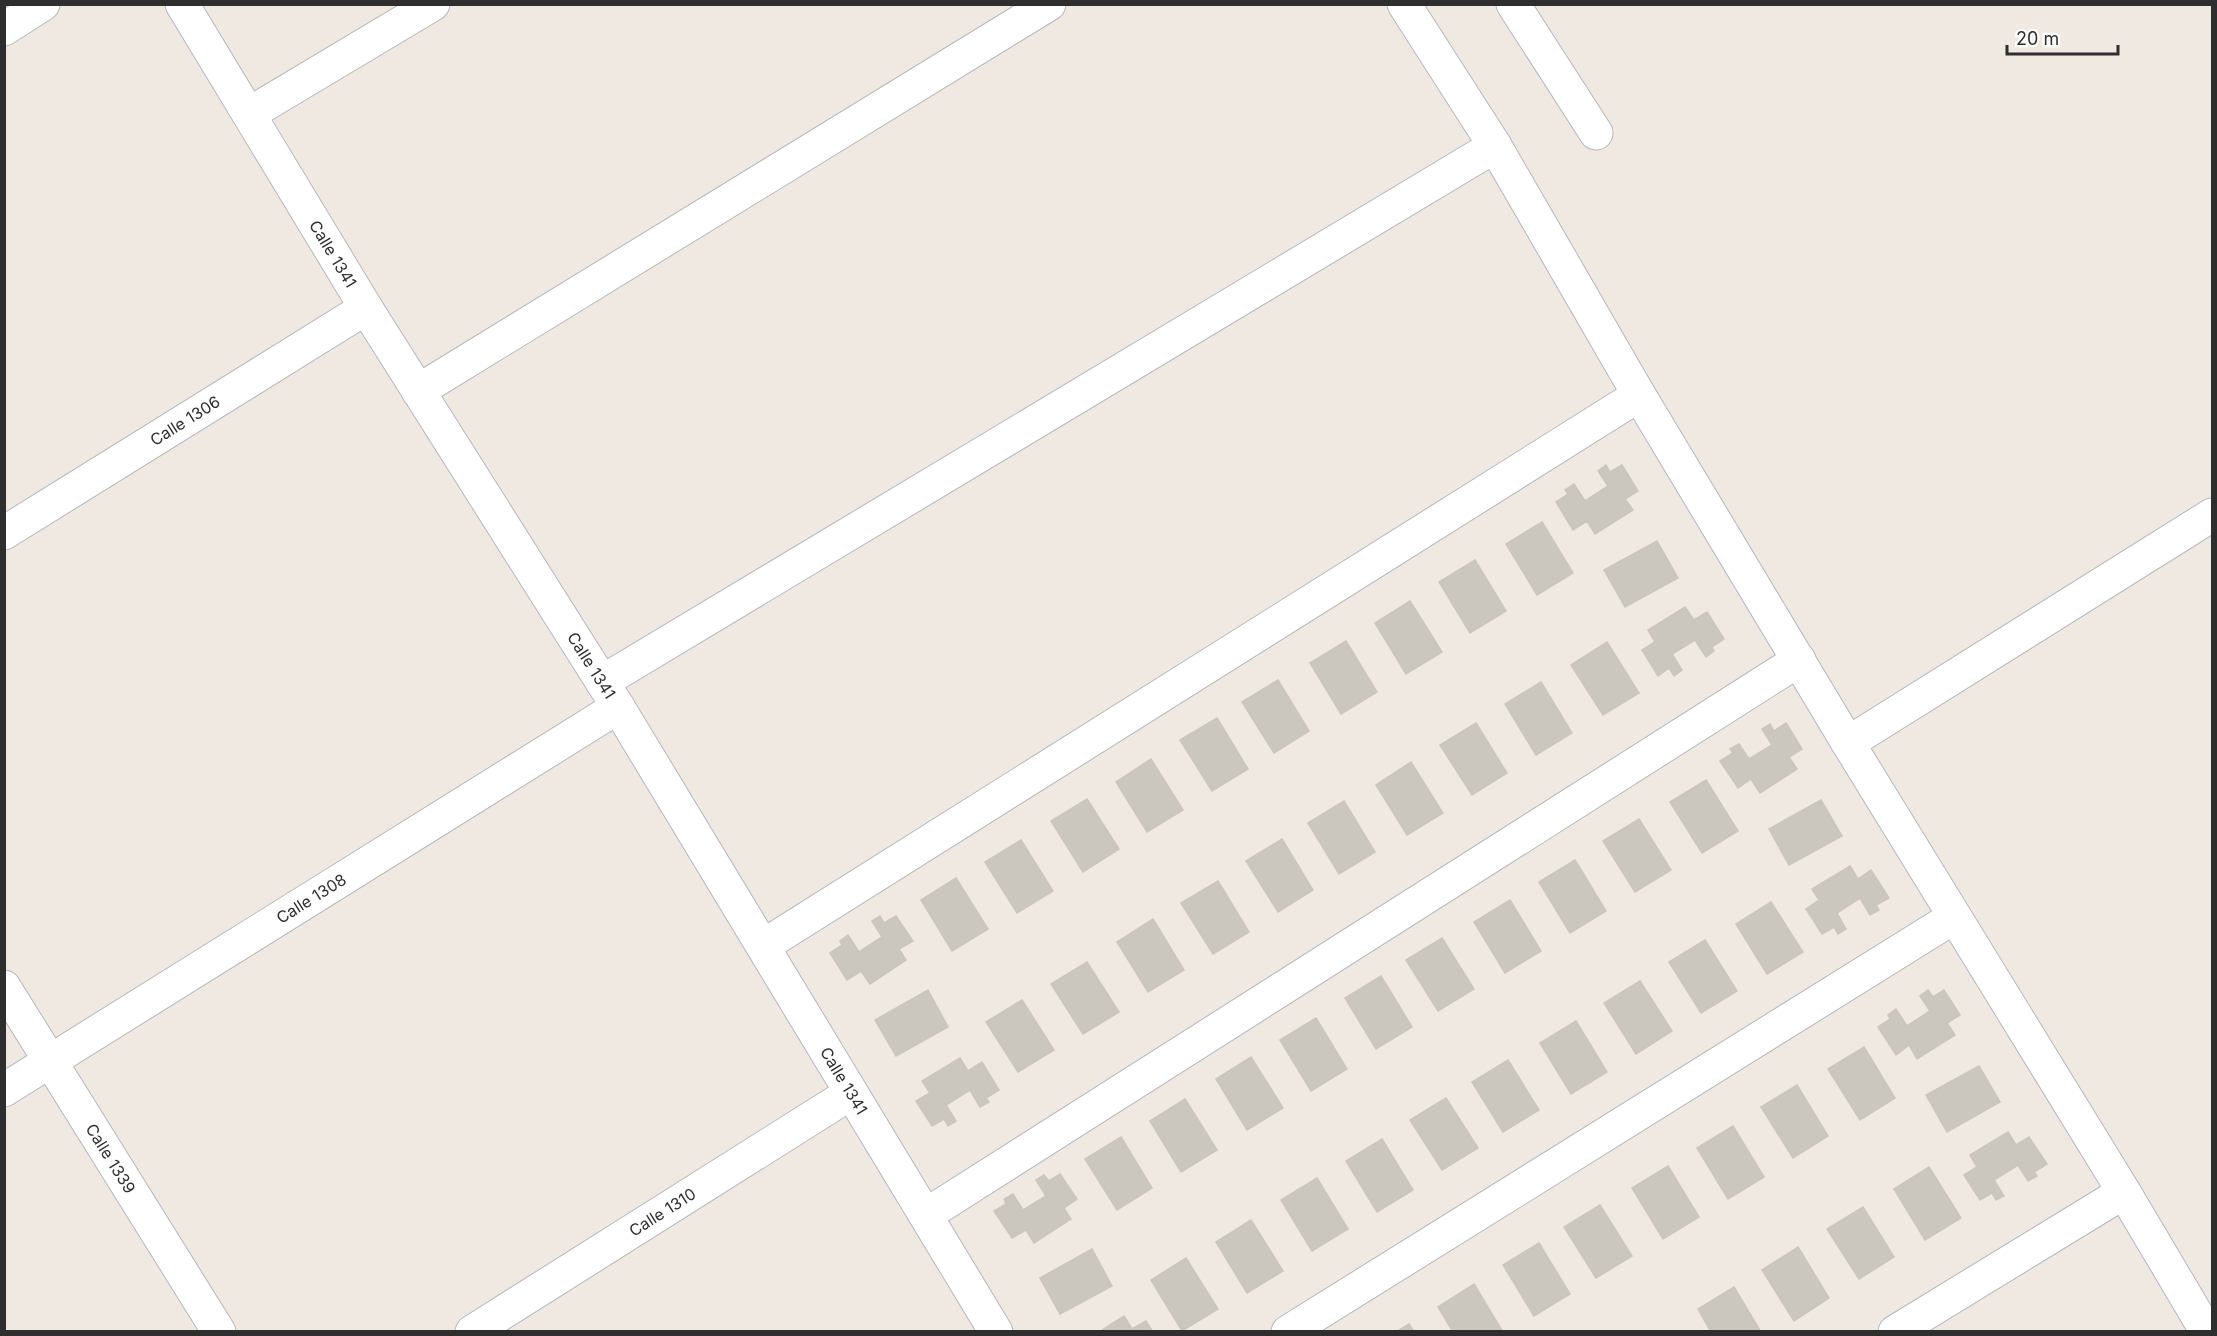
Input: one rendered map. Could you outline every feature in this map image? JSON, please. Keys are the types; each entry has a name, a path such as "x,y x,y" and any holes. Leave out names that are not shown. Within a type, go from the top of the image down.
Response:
{"street":[{"path":"4,28 43,4"},
{"name":"Calle 1341","path":"182,4 366,308 610,695 996,1332"},
{"path":"249,114 433,4"},
{"path":"418,391 1049,4"},
{"path":"1404,4 1495,146 1639,395 2207,1332"},
{"path":"1514,4 1596,134"},
{"name":"Calle 1308","path":"4,1090 52,1061 610,695 1495,146"},
{"name":"Calle 1306","path":"4,533 366,308"},
{"path":"763,946 1639,395"},
{"path":"1848,743 2212,514"},
{"path":"926,1215 1799,660"},
{"path":"1288,1332 1954,918"},
{"name":"Calle 1339","path":"4,987 219,1332"},
{"name":"Calle 1310","path":"472,1332 851,1093"},
{"path":"1895,1332 2124,1192"}],"building":[{"path":"1606,465 1610,472 1622,465 1638,491 1625,499 1633,510 1595,534 1587,521 1573,530 1556,502 1568,494 1565,490 1574,484 1585,501 1608,486 1598,471"},
{"path":"1542,522 1573,573 1537,595 1506,544"},
{"path":"1657,541 1678,578 1625,607 1604,570"},
{"path":"1475,560 1506,611 1470,633 1439,582"},
{"path":"1410,601 1442,652 1406,674 1375,623"},
{"path":"1685,607 1694,620 1707,612 1724,639 1712,647 1714,651 1706,657 1695,640 1672,654 1682,670 1674,676 1669,668 1658,676 1642,650 1655,642 1648,630"},
{"path":"1346,641 1377,692 1341,714 1310,663"},
{"path":"1607,642 1639,693 1603,715 1571,665"},
{"path":"1278,680 1309,731 1274,753 1242,702"},
{"path":"1541,682 1572,733 1536,755 1505,704"},
{"path":"1217,718 1248,769 1212,791 1180,740"},
{"path":"1476,723 1507,773 1472,795 1440,745"},
{"path":"1786,723 1802,749 1789,757 1797,769 1760,793 1751,779 1738,788 1720,761 1733,753 1730,749 1739,744 1749,759 1772,745 1762,729 1770,724 1774,731"},
{"path":"1151,759 1183,810 1147,832 1116,782"},
{"path":"1411,762 1443,813 1407,835 1376,785"},
{"path":"1706,780 1738,831 1702,853 1670,802"},
{"path":"1087,799 1119,849 1083,872 1051,821"},
{"path":"1821,800 1842,836 1789,865 1769,829"},
{"path":"1344,801 1375,852 1339,874 1308,823"},
{"path":"1639,819 1671,870 1635,892 1603,841"},
{"path":"1282,839 1313,890 1278,912 1246,861"},
{"path":"1021,840 1053,891 1017,913 985,862"},
{"path":"1575,860 1606,911 1570,933 1539,882"},
{"path":"1850,866 1858,879 1871,870 1889,898 1876,905 1879,910 1870,915 1860,898 1837,913 1846,929 1838,934 1834,927 1822,934 1806,909 1819,900 1812,889"},
{"path":"956,878 988,929 952,951 921,900"},
{"path":"1218,881 1249,932 1213,954 1181,903"},
{"path":"1510,900 1541,951 1505,973 1474,922"},
{"path":"1771,902 1803,952 1767,974 1736,924"},
{"path":"880,916 884,923 896,916 913,941 899,949 906,960 870,984 861,971 847,980 830,953 842,945 840,941 848,935 859,952 882,937 872,921"},
{"path":"1153,919 1184,970 1148,992 1117,942"},
{"path":"1442,938 1474,989 1438,1011 1406,960"},
{"path":"1705,940 1737,991 1701,1013 1669,962"},
{"path":"1087,962 1119,1012 1083,1034 1051,984"},
{"path":"1381,976 1412,1027 1376,1049 1345,998"},
{"path":"1640,981 1672,1031 1636,1054 1604,1003"},
{"path":"928,990 948,1027 896,1056 875,1020"},
{"path":"1928,990 1933,997 1944,990 1960,1015 1947,1023 1955,1035 1917,1059 1909,1045 1896,1055 1878,1027 1890,1019 1888,1015 1896,1009 1907,1026 1930,1011 1920,996"},
{"path":"1022,1000 1054,1050 1018,1072 986,1022"},
{"path":"1316,1018 1347,1069 1311,1091 1280,1040"},
{"path":"1576,1021 1607,1072 1571,1094 1540,1043"},
{"path":"1864,1047 1895,1098 1860,1120 1828,1069"},
{"path":"1251,1057 1283,1108 1247,1130 1216,1079"},
{"path":"960,1058 968,1071 982,1062 999,1090 986,1098 989,1102 980,1107 970,1090 946,1105 956,1121 948,1126 944,1119 932,1126 916,1101 930,1093 922,1081"},
{"path":"1508,1060 1539,1110 1503,1132 1472,1082"},
{"path":"1979,1066 2000,1102 1947,1132 1926,1095"},
{"path":"1797,1085 1828,1136 1793,1158 1761,1107"},
{"path":"1446,1098 1478,1148 1442,1170 1410,1120"},
{"path":"1185,1099 1217,1150 1181,1172 1150,1121"},
{"path":"1733,1126 1764,1177 1728,1199 1697,1148"},
{"path":"2008,1132 2016,1145 2029,1137 2047,1164 2034,1172 2037,1176 2028,1181 2018,1165 1994,1180 2004,1196 1996,1200 1992,1193 1980,1200 1964,1175 1977,1167 1970,1155"},
{"path":"1121,1137 1152,1188 1117,1210 1085,1159"},
{"path":"1382,1139 1413,1190 1377,1212 1346,1161"},
{"path":"1668,1166 1699,1217 1663,1239 1632,1188"},
{"path":"1929,1167 1961,1218 1925,1240 1894,1189"},
{"path":"1060,1174 1077,1199 1064,1208 1071,1219 1034,1243 1026,1230 1012,1238 994,1211 1006,1204 1004,1199 1013,1194 1023,1210 1046,1196 1036,1180 1044,1175 1049,1181"},
{"path":"1317,1178 1348,1229 1312,1251 1281,1200"},
{"path":"1600,1205 1632,1256 1596,1278 1564,1227"},
{"path":"1863,1207 1894,1257 1859,1279 1827,1229"},
{"path":"1251,1220 1283,1271 1247,1293 1216,1242"},
{"path":"1539,1243 1570,1294 1534,1316 1503,1265"},
{"path":"1798,1247 1829,1298 1794,1321 1762,1270"},
{"path":"1092,1249 1112,1286 1060,1314 1040,1278"},
{"path":"1186,1258 1218,1309 1182,1331 1151,1280"},
{"path":"1474,1284 1503,1332 1453,1332 1438,1307"},
{"path":"1734,1287 1761,1332 1711,1332 1698,1309"},
{"path":"1124,1316 1132,1329 1146,1321 1153,1332 1099,1332"},
{"path":"1409,1324 1414,1332 1396,1332"}]}
